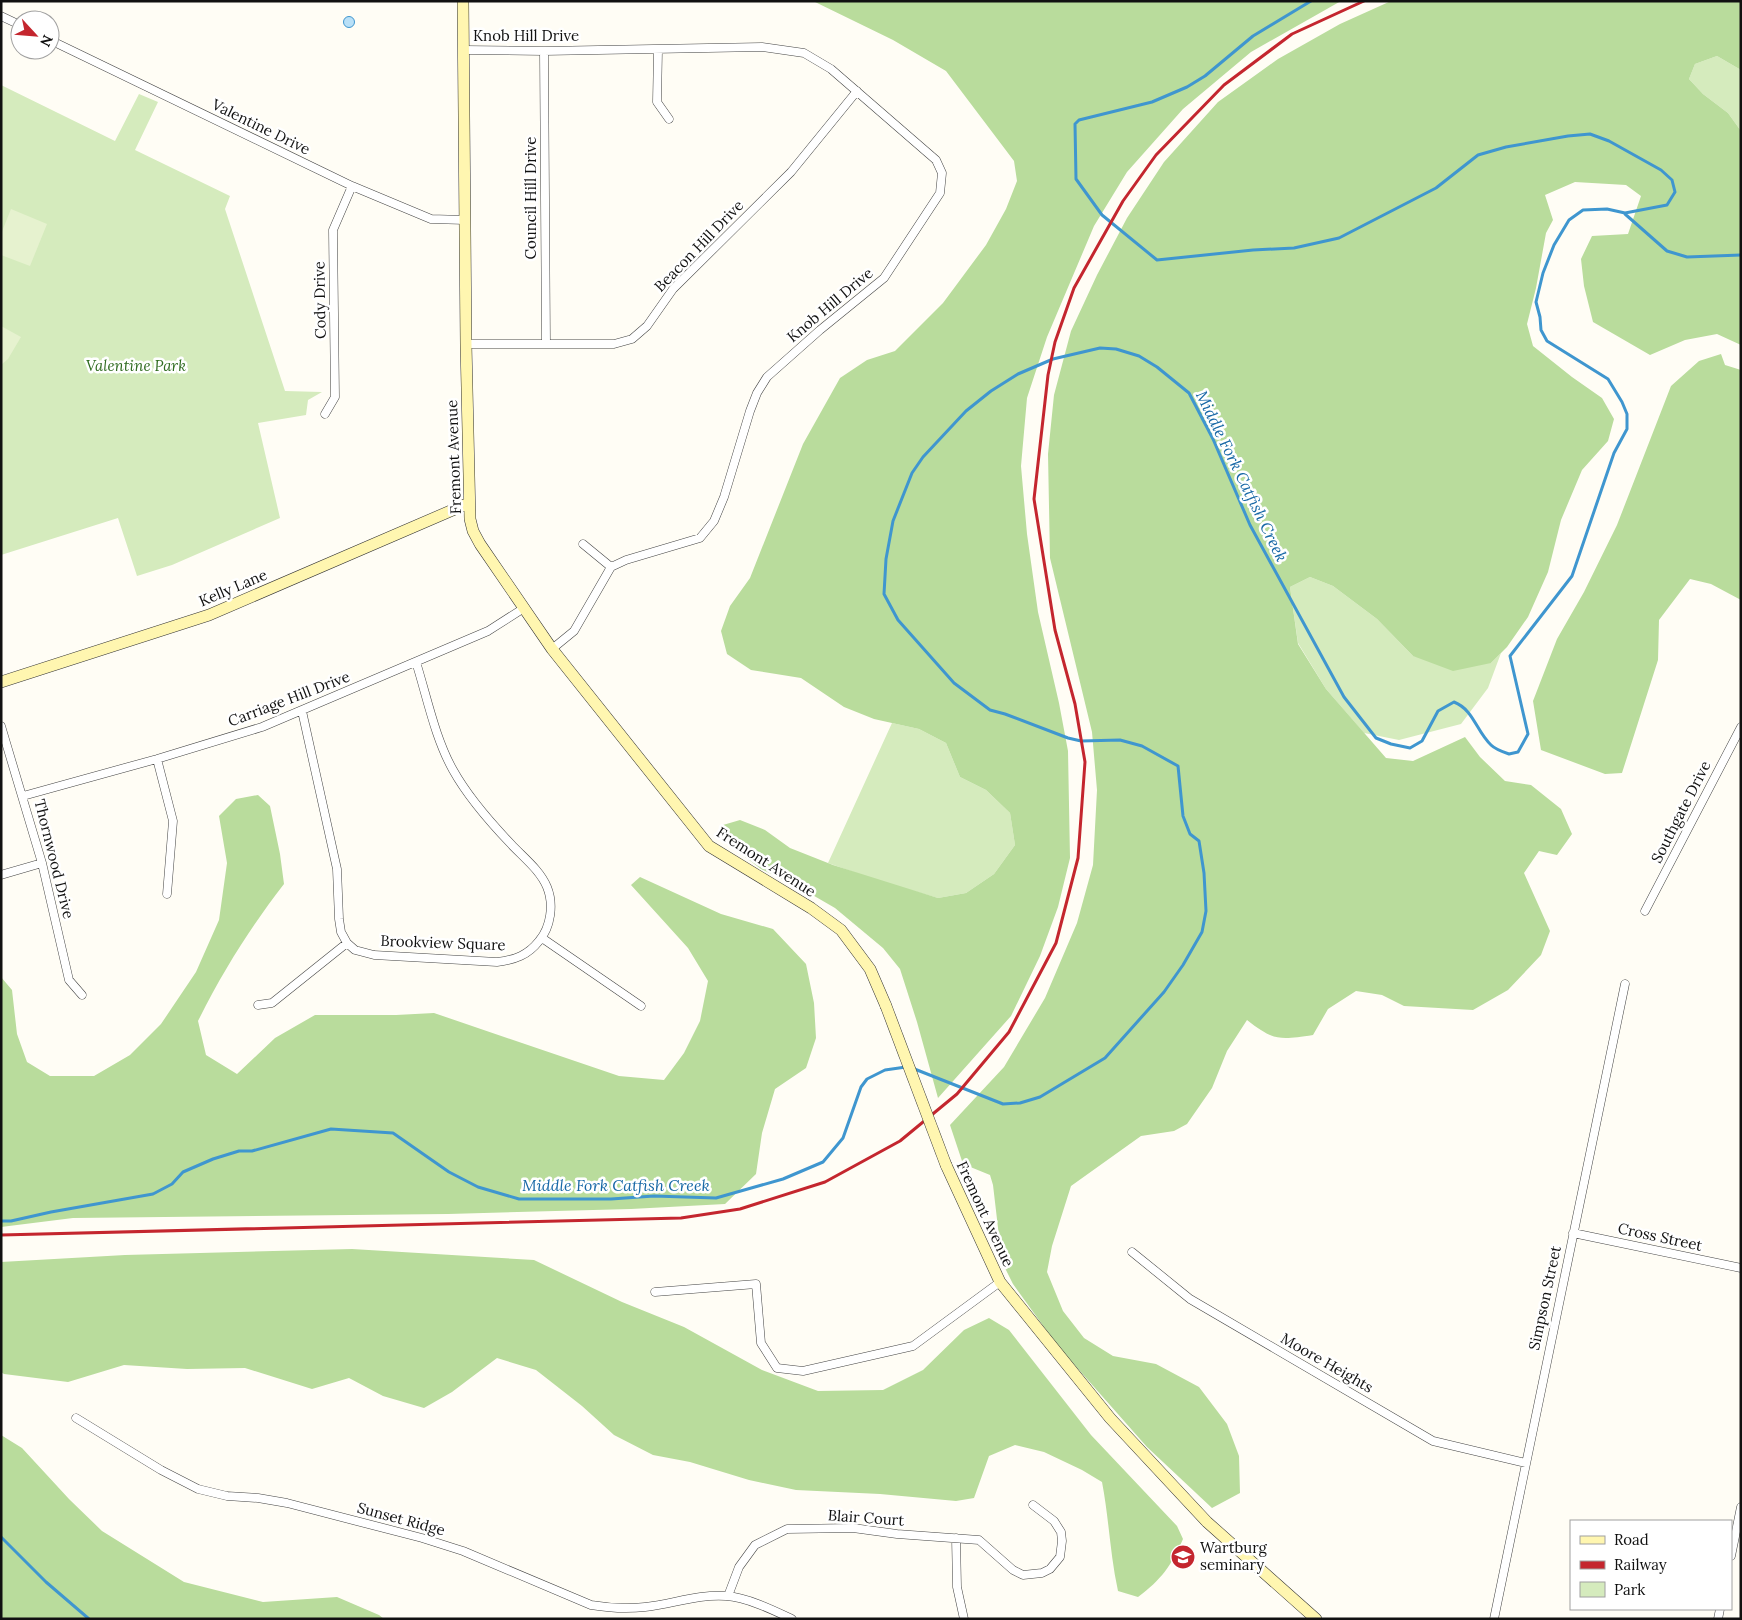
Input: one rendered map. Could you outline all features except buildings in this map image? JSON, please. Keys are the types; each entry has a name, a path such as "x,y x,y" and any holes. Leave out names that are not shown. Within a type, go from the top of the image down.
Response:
{"main road":[{"name":"Fremont Avenue","path":"463,1 466,344 470,519 476,538 552,649 709,846 811,908 841,930 870,969 886,1006 946,1165 1000,1282 1110,1418 1201,1516 1316,1619"},
{"name":"Kelly Lane","path":"1,682 203,618 470,503"}],"street":[{"name":"Valentine Drive","path":"60,45 352,186 431,219 465,220"},
{"name":"Knob Hill Drive","path":"464,50 658,50 762,47 804,53 831,69 857,91 936,160 942,173 940,192 884,278 820,330 767,377 757,393 750,411 724,497 714,522 700,538 626,560 611,567"},
{"path":"658,50 657,102 669,119"},
{"name":"Council Hill Drive","path":"544,51 546,344"},
{"name":"Beacon Hill Drive","path":"466,344 614,344 632,340 647,326 673,288 791,172 857,91"},
{"name":"Cody Drive","path":"325,414 335,397 334,230 352,186"},
{"path":"552,649 574,631 611,567 583,544"},
{"name":"Carriage Hill Drive","path":"23,796 157,759 262,727 488,631 524,608"},
{"name":"Brookview Square","path":"346,943 355,950 374,955 497,962 526,955 542,938 548,928 551,908 548,888 536,870 473,801 452,768 443,749 416,662"},
{"path":"258,1005 272,1003 346,943 341,932 339,919 339,887 333,848 302,711"},
{"name":"Thornwood Drive","path":"1,726 42,863 69,980 82,995"},
{"name":"Southgate Drive","path":"1646,911 1741,726"},
{"path":"157,759 173,821 167,894"},
{"path":"1,875 42,863"},
{"path":"542,938 642,1006"},
{"name":"Simpson Street","path":"1494,1619 1625,984"},
{"name":"Cross Street","path":"1573,1233 1741,1268"},
{"name":"Moore Heights","path":"1132,1252 1190,1300 1433,1441 1526,1463"},
{"path":"655,1292 756,1284 761,1343 777,1368 803,1371 913,1346 1000,1282"},
{"name":"Sunset Ridge","path":"76,1418 136,1455 198,1489 212,1494 287,1502 463,1550 591,1606 611,1608 646,1607 703,1596 728,1596 792,1619"},
{"name":"Blair Court","path":"728,1596 738,1567 756,1545 787,1529 854,1528 897,1534 979,1540 1013,1570 1023,1575 1042,1573 1050,1569 1060,1557 1062,1541 1054,1521 1033,1505"},
{"path":"1732,1551 1741,1507"},
{"path":"956,1538 957,1587 964,1619"}],"green space":[{"path":"813,1 1341,1 1251,52 1183,109 1127,172 1094,226 1047,337 1027,398 1021,466 1027,534 1038,612 1068,751 1070,858 1058,907 1040,956 1011,1016 938,1098 900,969 883,948 835,908 797,886 761,869 720,838 723,825 740,820 765,830 790,848 833,865 938,898 966,893 994,874 1015,845 1010,813 986,790 960,777 946,743 919,729 874,719 844,707 801,678 751,670 727,654 721,631 730,606 750,578 803,444 840,378 867,360 895,351 943,303 986,245 1006,209 1017,181 1014,161 946,71 893,40"},
{"path":"1391,1 1741,1 1741,70 1717,56 1695,64 1689,79 1703,94 1728,113 1741,131 1741,345 1717,334 1685,340 1650,355 1593,322 1584,286 1581,259 1592,236 1628,234 1641,196 1626,185 1575,182 1545,195 1553,220 1546,233 1527,324 1533,346 1602,398 1614,419 1608,441 1582,470 1561,520 1548,572 1528,617 1507,647 1491,663 1453,671 1413,656 1377,619 1333,586 1310,577 1290,587 1298,644 1326,689 1386,758 1413,761 1465,737 1480,757 1505,781 1531,785 1561,809 1572,834 1557,855 1539,851 1524,873 1550,931 1541,955 1508,990 1473,1010 1404,1006 1382,995 1356,991 1328,1009 1313,1035 1302,1037 1277,1037 1264,1032 1247,1020 1227,1051 1212,1088 1187,1124 1174,1131 1141,1136 1071,1186 1052,1246 1047,1272 1063,1311 1084,1338 1113,1356 1156,1364 1199,1387 1227,1424 1239,1456 1240,1493 1212,1508 1147,1447 1057,1345 1013,1284 1002,1262 993,1185 990,1175 963,1164 950,1125 1004,1067 1045,998 1077,923 1093,865 1097,790 1092,732 1050,558 1048,454 1054,395 1071,331 1097,275 1127,218 1164,162 1218,102 1278,59 1340,24"},
{"path":"1717,56 1741,70 1741,131 1728,113 1703,94 1689,79 1695,64"},
{"name":"Valentine Park","path":"1,85 115,141 139,94 158,102 135,150 230,196 225,209 285,391 322,392 308,400 306,415 258,423 280,518 172,565 137,576 118,518 1,555"},
{"path":"11,209 47,224 30,266 1,255 1,234"},
{"path":"1,326 21,337 8,359 1,365"},
{"path":"1721,354 1725,365 1741,370 1741,600 1711,584 1690,579 1659,620 1658,660 1622,773 1605,774 1541,750 1533,701 1557,639 1584,592 1617,525 1671,386 1699,361"},
{"path":"1310,577 1333,586 1377,619 1413,656 1491,663 1501,653 1488,688 1461,724 1399,740 1364,733 1326,689 1298,643 1290,587"},
{"path":"892,723 919,729 946,743 960,777 986,790 1010,813 1015,845 994,874 966,893 938,898 879,881 828,863"},
{"path":"258,795 270,806 284,884 238,950 198,1021 206,1055 237,1074 275,1038 315,1015 434,1013 619,1076 664,1080 684,1053 700,1021 708,981 688,948 631,885 640,877 721,914 773,929 806,964 814,1003 816,1038 806,1068 775,1089 762,1133 756,1174 725,1204 631,1209 448,1214 73,1218 1,1227 1,977 12,990 17,1034 27,1062 50,1076 94,1076 130,1055 161,1024 196,972 219,920 227,863 219,816 236,799"},
{"path":"352,1249 534,1260 622,1302 684,1327 762,1370 818,1391 883,1390 923,1370 964,1330 989,1318 1009,1330 1091,1435 1177,1526 1183,1539 1165,1571 1138,1597 1118,1591 1102,1482 1044,1452 1015,1445 989,1456 974,1498 956,1501 880,1494 796,1490 749,1480 690,1462 653,1455 614,1435 582,1406 536,1370 497,1358 452,1392 424,1408 383,1396 349,1378 312,1389 245,1368 187,1369 124,1365 68,1382 4,1374 1,1372 1,1262 125,1255"},
{"path":"1,1435 22,1448 69,1499 102,1531 184,1582 263,1602 337,1597 379,1615 384,1619 1,1619"}],"water":[{"path":"347,17 351,17 354,22 353,26 347,27 344,24 344,20"}],"waterway":[{"name":"Middle Fork Catfish Creek","path":"912,1068 1003,1104 1020,1103 1040,1097 1105,1058 1164,992 1183,965 1202,932 1206,911 1204,873 1199,841 1190,834 1183,816 1178,766 1142,746 1120,740 1081,741 1068,738 990,710 954,683 898,620 884,594 886,559 893,521 912,473 923,457 966,411 991,391 1018,374 1053,359 1100,348 1116,349 1139,356 1157,367 1189,393 1213,439 1250,525 1344,697 1376,738 1391,744 1410,748 1422,741 1438,711 1454,702 1471,715 1486,739 1495,748 1509,754 1518,752 1528,734 1510,656 1572,576 1614,453 1627,429 1627,414 1608,379 1547,341 1541,330 1536,302 1543,273 1554,245 1569,220 1583,210 1607,209 1625,213 1667,205 1675,192 1672,180 1661,170 1609,141 1590,134 1568,136 1506,147 1478,155 1436,188 1339,238 1294,248 1253,250 1157,260 1102,215 1076,179 1075,124 1079,120 1152,102 1187,87 1205,76 1253,36 1311,1"},
{"path":"1625,214 1667,251 1687,257 1741,255"},
{"name":"Middle Fork Catfish Creek","path":"1,1221 11,1221 153,1194 172,1184 183,1172 213,1159 239,1151 252,1151 331,1129 393,1133 449,1172 478,1187 519,1199 611,1199 654,1196 716,1198 783,1179 823,1162 843,1138 861,1087 867,1079 885,1070 906,1067"},
{"path":"1,1537 46,1582 89,1619"}],"railway":[{"path":"1,1235 681,1218 740,1209 825,1182 900,1141 957,1094 1009,1032 1056,943 1078,858 1085,762 1075,704 1055,630 1034,499 1048,375 1055,342 1074,288 1123,201 1156,155 1224,85 1292,34 1364,1"}],"place":[{"name":"Wartburg seminary","path":"1183,1557"}]}
